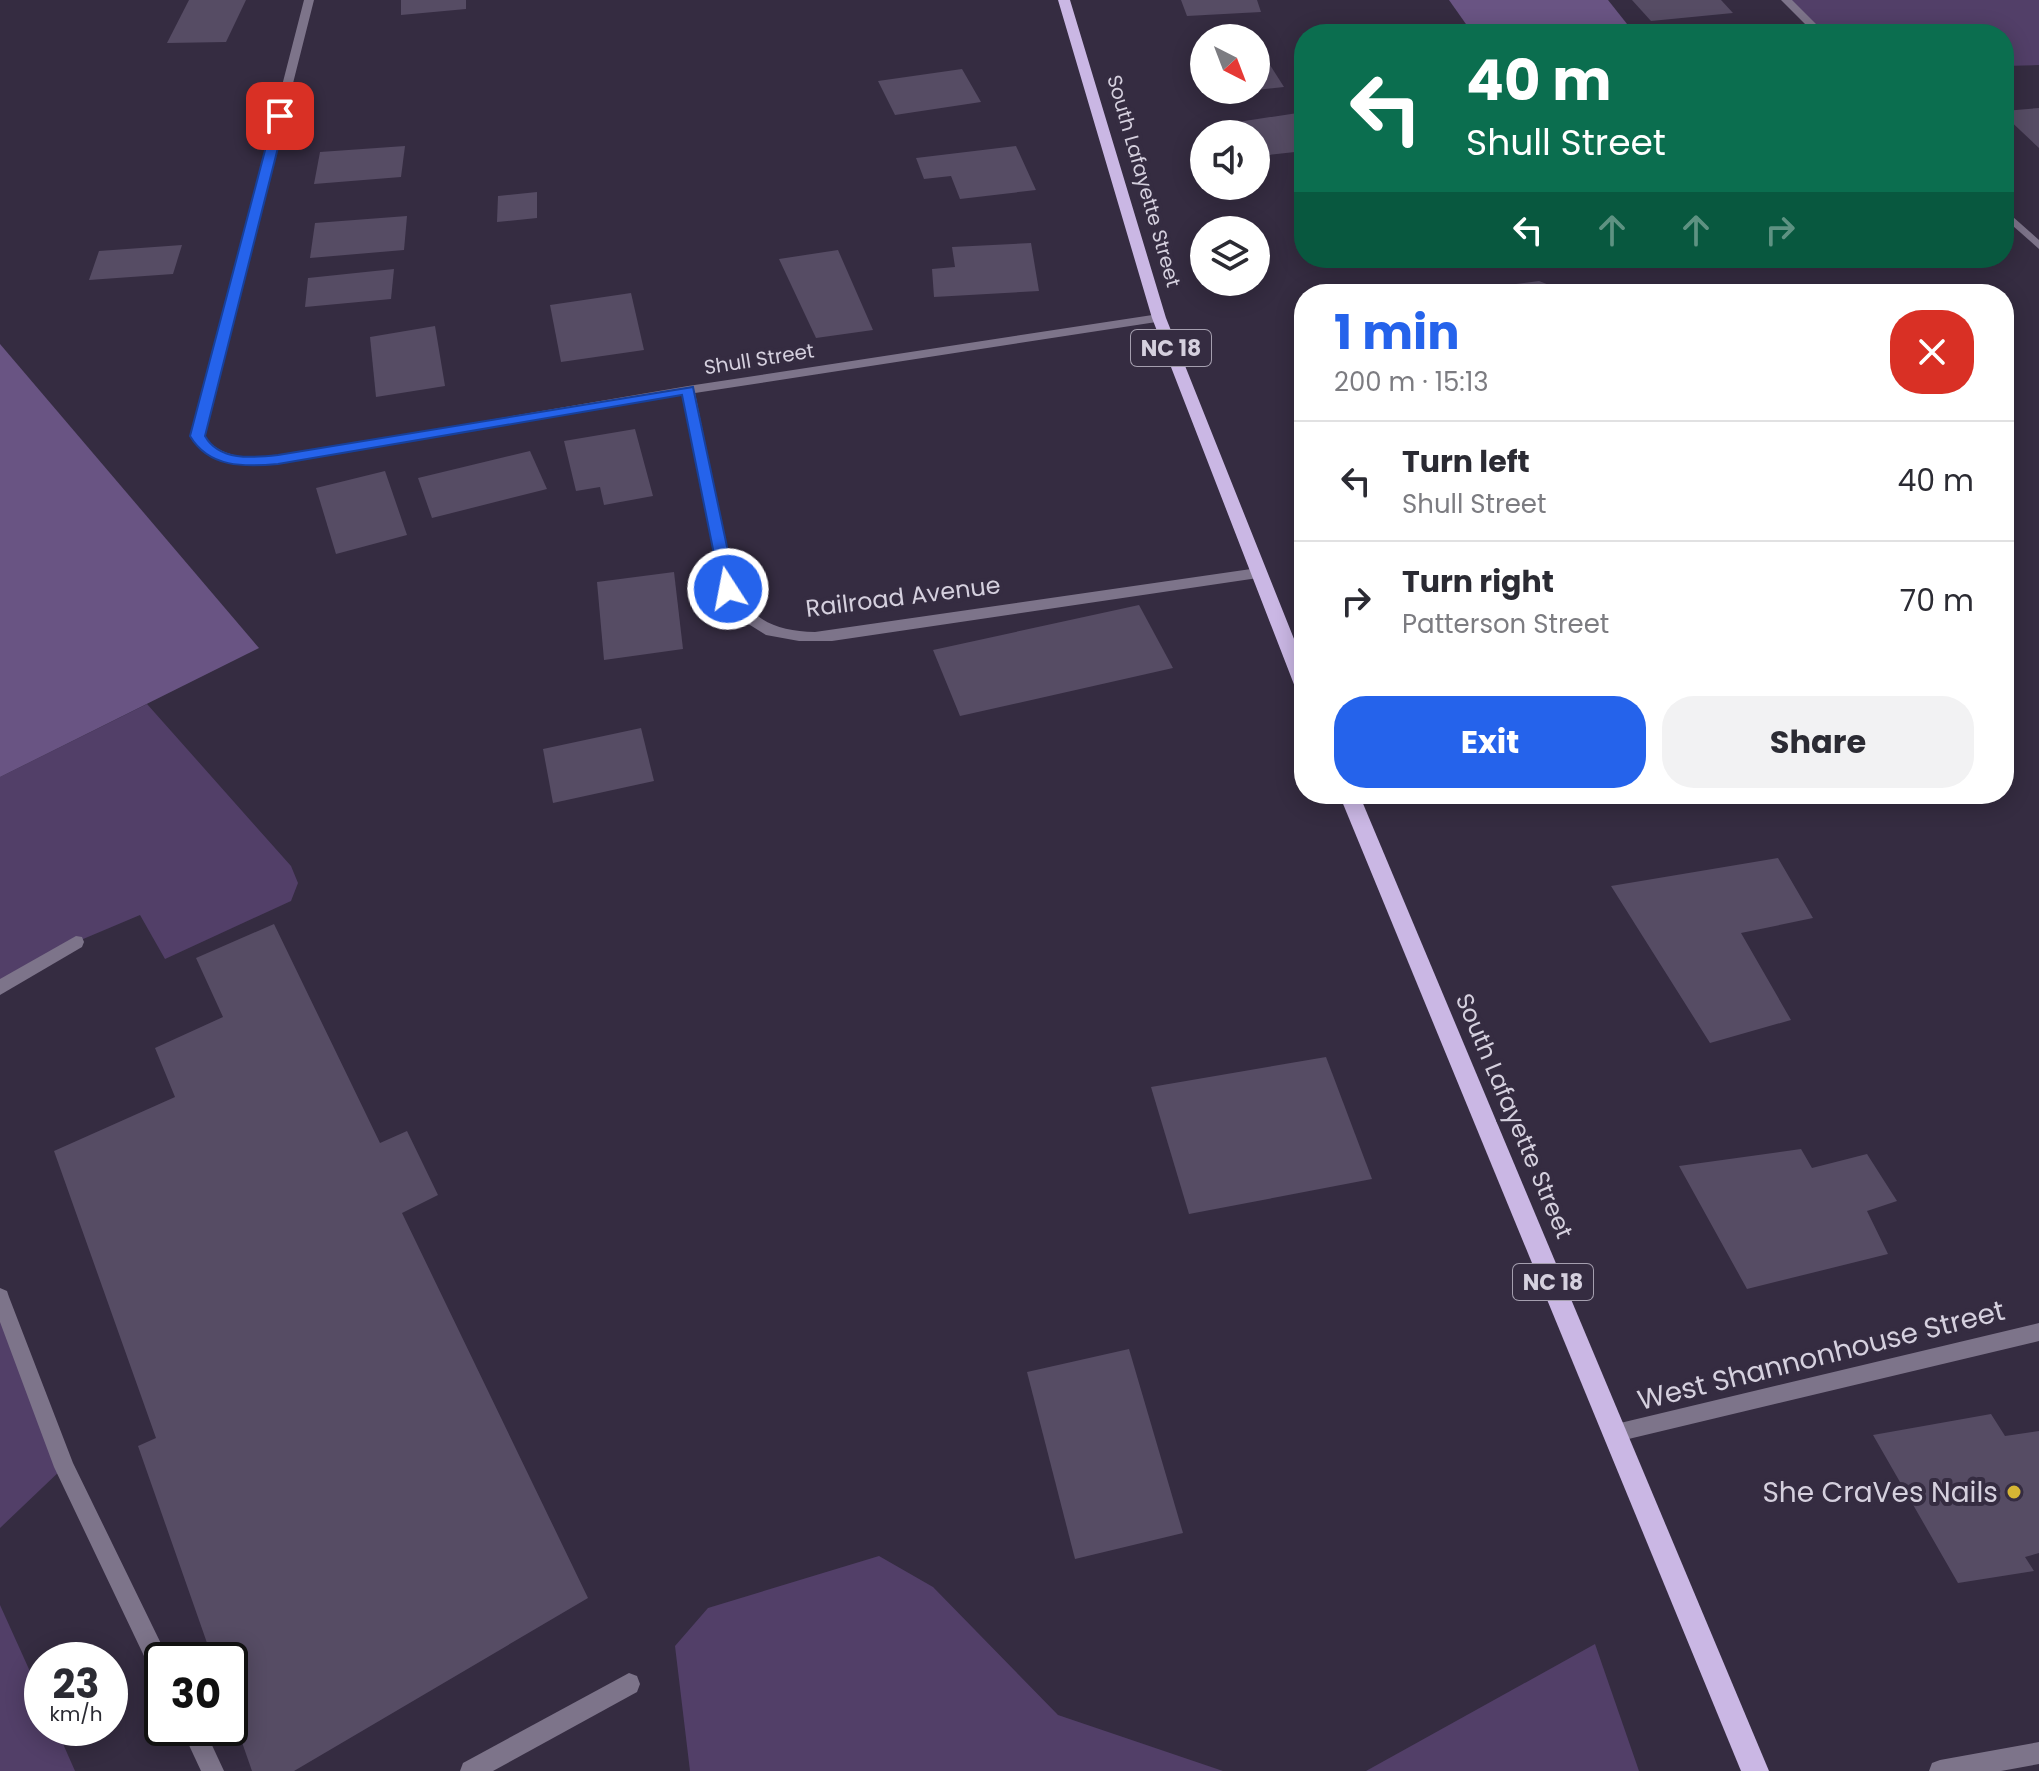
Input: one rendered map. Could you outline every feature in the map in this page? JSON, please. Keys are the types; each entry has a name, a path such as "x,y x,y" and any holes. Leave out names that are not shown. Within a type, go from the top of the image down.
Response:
{"main road":[{"name":"South Lafayette Street","path":"1064,0 1159,318 1294,662"},
{"name":"South Lafayette Street","path":"1353,804 1755,1771"}],"street":[{"name":"Shull Street","path":"309,0 198,436 205,449 224,458 252,462 278,460 688,390 1159,318"},
{"path":"1786,0 1811,24"},
{"path":"2014,222 2039,246"},
{"name":"Railroad Avenue","path":"688,390 728,589 737,609 753,624 771,632 796,637 832,636 1258,573"},
{"path":"0,988 76,942"},
{"path":"0,1297 64,1467 149,1642"},
{"name":"West Shannonhouse Street","path":"1616,1433 2039,1332"},
{"path":"471,1771 629,1684"},
{"path":"201,1746 213,1771"},
{"path":"1940,1771 2039,1753"}],"shaded area":[{"path":"1449,0 1608,0 1627,24 1466,24"},
{"path":"1786,0 2039,0 2039,65 2014,66 2014,24 1811,24"},
{"path":"0,344 259,648 0,777"},
{"path":"147,704 291,866 298,883 291,901 165,959 140,915 76,942 0,988 0,777"},
{"path":"0,1297 64,1467 0,1528"},
{"path":"879,1556 933,1587 1058,1715 1223,1771 690,1771 675,1646 708,1608"},
{"path":"0,1605 24,1658 24,1746 64,1746 75,1771 0,1771"},
{"path":"1595,1644 1639,1771 1366,1771"}],"building":[{"path":"189,0 246,0 226,42 167,43"},
{"path":"401,0 466,0 466,9 401,15"},
{"path":"1181,0 1257,0 1261,12 1187,16"},
{"path":"1632,0 1721,0 1733,13 1651,21"},
{"path":"1270,65 1284,87 1270,88"},
{"path":"962,69 981,102 895,115 878,81"},
{"path":"2039,108 2039,148 2014,124 2014,110"},
{"path":"1294,114 1294,152 1270,155 1270,120 1251,120"},
{"path":"405,146 401,177 314,184 320,152"},
{"path":"1016,146 1036,190 960,199 951,176 924,179 916,158"},
{"path":"537,192 537,218 497,222 498,196"},
{"path":"407,216 404,250 310,258 315,223"},
{"path":"1031,243 1039,291 934,297 932,269 955,267 952,247"},
{"path":"182,245 173,274 89,280 99,251"},
{"path":"838,250 873,330 816,338 779,259"},
{"path":"394,269 391,299 305,307 308,278"},
{"path":"1539,281 1547,284 1515,284"},
{"path":"631,293 644,350 561,362 550,305"},
{"path":"435,326 445,386 376,397 370,337"},
{"path":"635,429 653,496 604,505 600,487 576,491 564,441"},
{"path":"530,451 547,489 432,518 418,478"},
{"path":"385,471 407,535 336,554 316,488"},
{"path":"674,572 683,649 604,660 597,582"},
{"path":"1139,605 1173,668 960,716 933,650"},
{"path":"641,728 654,781 553,803 543,749"},
{"path":"1778,858 1813,918 1741,933 1791,1020 1710,1043 1611,886"},
{"path":"274,924 380,1143 407,1131 438,1195 402,1213 588,1598 294,1771 252,1771 243,1746 248,1746 248,1642 207,1642 138,1446 156,1438 54,1151 175,1097 155,1048 223,1017 196,958"},
{"path":"1326,1057 1372,1179 1189,1214 1151,1087"},
{"path":"1801,1149 1812,1168 1867,1154 1897,1201 1867,1211 1888,1254 1747,1289 1679,1166"},
{"path":"1129,1349 1183,1533 1075,1559 1027,1372"},
{"path":"1991,1414 2005,1436 2039,1431 2039,1553 2025,1557 2034,1571 1958,1583 1873,1435"}],"place":[{"name":"She CraVes Nails","path":"2014,1492"}],"route":[{"path":"280,116 198,436 205,449 224,458 252,462 278,460 688,390 728,589"}]}
